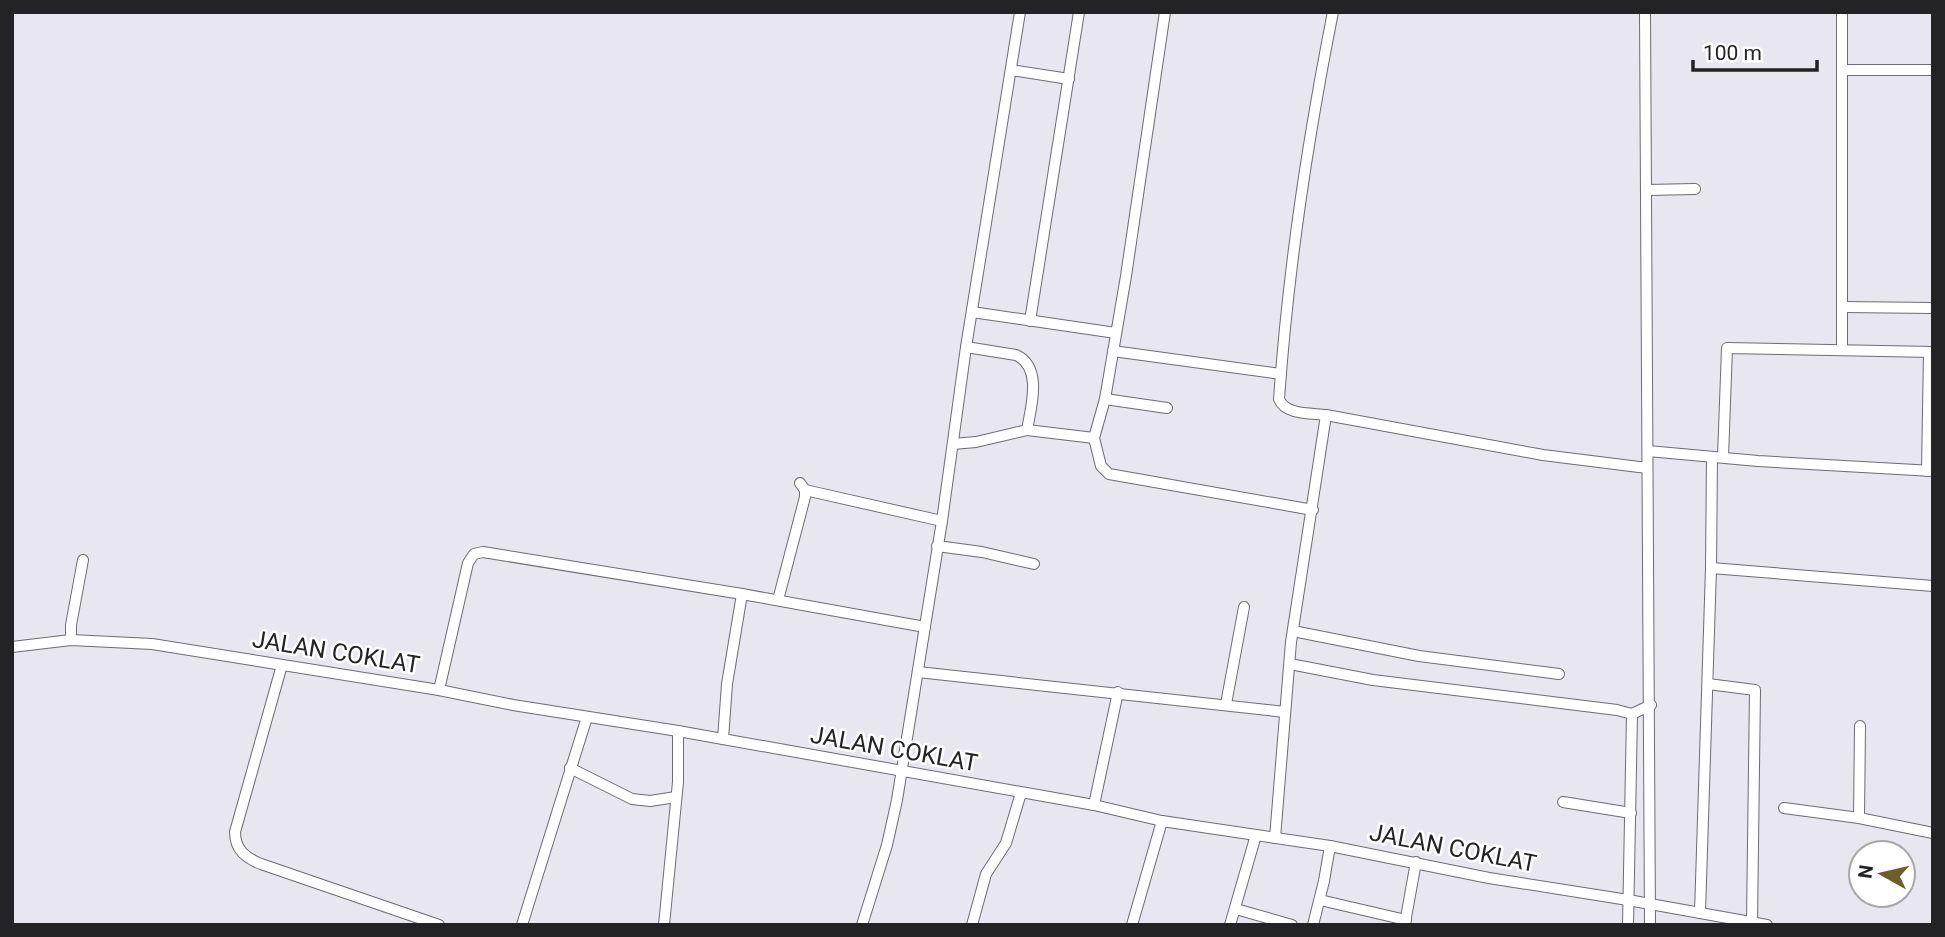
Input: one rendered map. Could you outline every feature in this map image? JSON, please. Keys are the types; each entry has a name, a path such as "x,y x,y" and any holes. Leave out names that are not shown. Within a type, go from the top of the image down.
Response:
{"street":[{"path":"864,924 894,816 1020,12"},
{"path":"1030,321 1079,12"},
{"path":"1165,12 1126,276 1105,399 1094,438 1101,466 1109,474 1313,510"},
{"path":"1334,12 1310,136 1282,347 1281,404 1291,411 1326,415 1544,456 1647,468"},
{"path":"1645,12 1651,705 1650,925"},
{"path":"1842,12 1842,350"},
{"path":"1012,70 1069,79"},
{"path":"1843,70 1933,70"},
{"path":"1647,190 1695,189"},
{"path":"1843,307 1933,309"},
{"path":"972,313 1116,333"},
{"path":"966,346 1016,355 1031,370 1034,380 1027,430"},
{"path":"1648,451 1717,457 1758,461 1930,471 1931,352 1727,348 1717,457 1711,568 1700,913"},
{"path":"1112,351 1281,373"},
{"path":"1105,399 1167,408"},
{"path":"1275,838 1293,631 1326,415"},
{"path":"953,444 976,442 1027,430 1094,438"},
{"path":"778,600 805,497 802,486 942,521"},
{"path":"937,546 982,552 1034,564"},
{"path":"439,690 468,563 474,554 483,552 925,627"},
{"path":"71,640 71,625 83,560"},
{"path":"1711,568 1933,586"},
{"path":"723,740 727,684 742,594"},
{"path":"1226,704 1244,607"},
{"path":"1293,631 1419,656 1559,674"},
{"name":"JALAN COKLAT","path":"16,647 71,640 135,642 282,665 678,731 1094,805 1162,821 1330,846 1489,878 1767,925"},
{"path":"1290,664 1373,680 1617,709 1632,714 1651,705"},
{"path":"282,665 235,832 236,845 244,855 261,864 439,925"},
{"path":"918,671 1285,712"},
{"path":"1708,684 1755,690 1752,922"},
{"path":"1094,805 1118,692"},
{"path":"1628,925 1632,714"},
{"path":"523,925 587,717"},
{"path":"1859,818 1860,726"},
{"path":"664,925 676,797 678,731"},
{"path":"570,768 632,799 650,801 676,797"},
{"path":"972,925 986,874 1006,844 1021,793"},
{"path":"1563,802 1632,813"},
{"path":"1784,808 1859,818 1933,833"},
{"path":"1132,925 1162,821"},
{"path":"1230,925 1239,910 1256,835"},
{"path":"1313,925 1330,846"},
{"path":"1320,900 1405,922 1416,862"},
{"path":"1239,910 1292,925"}]}
